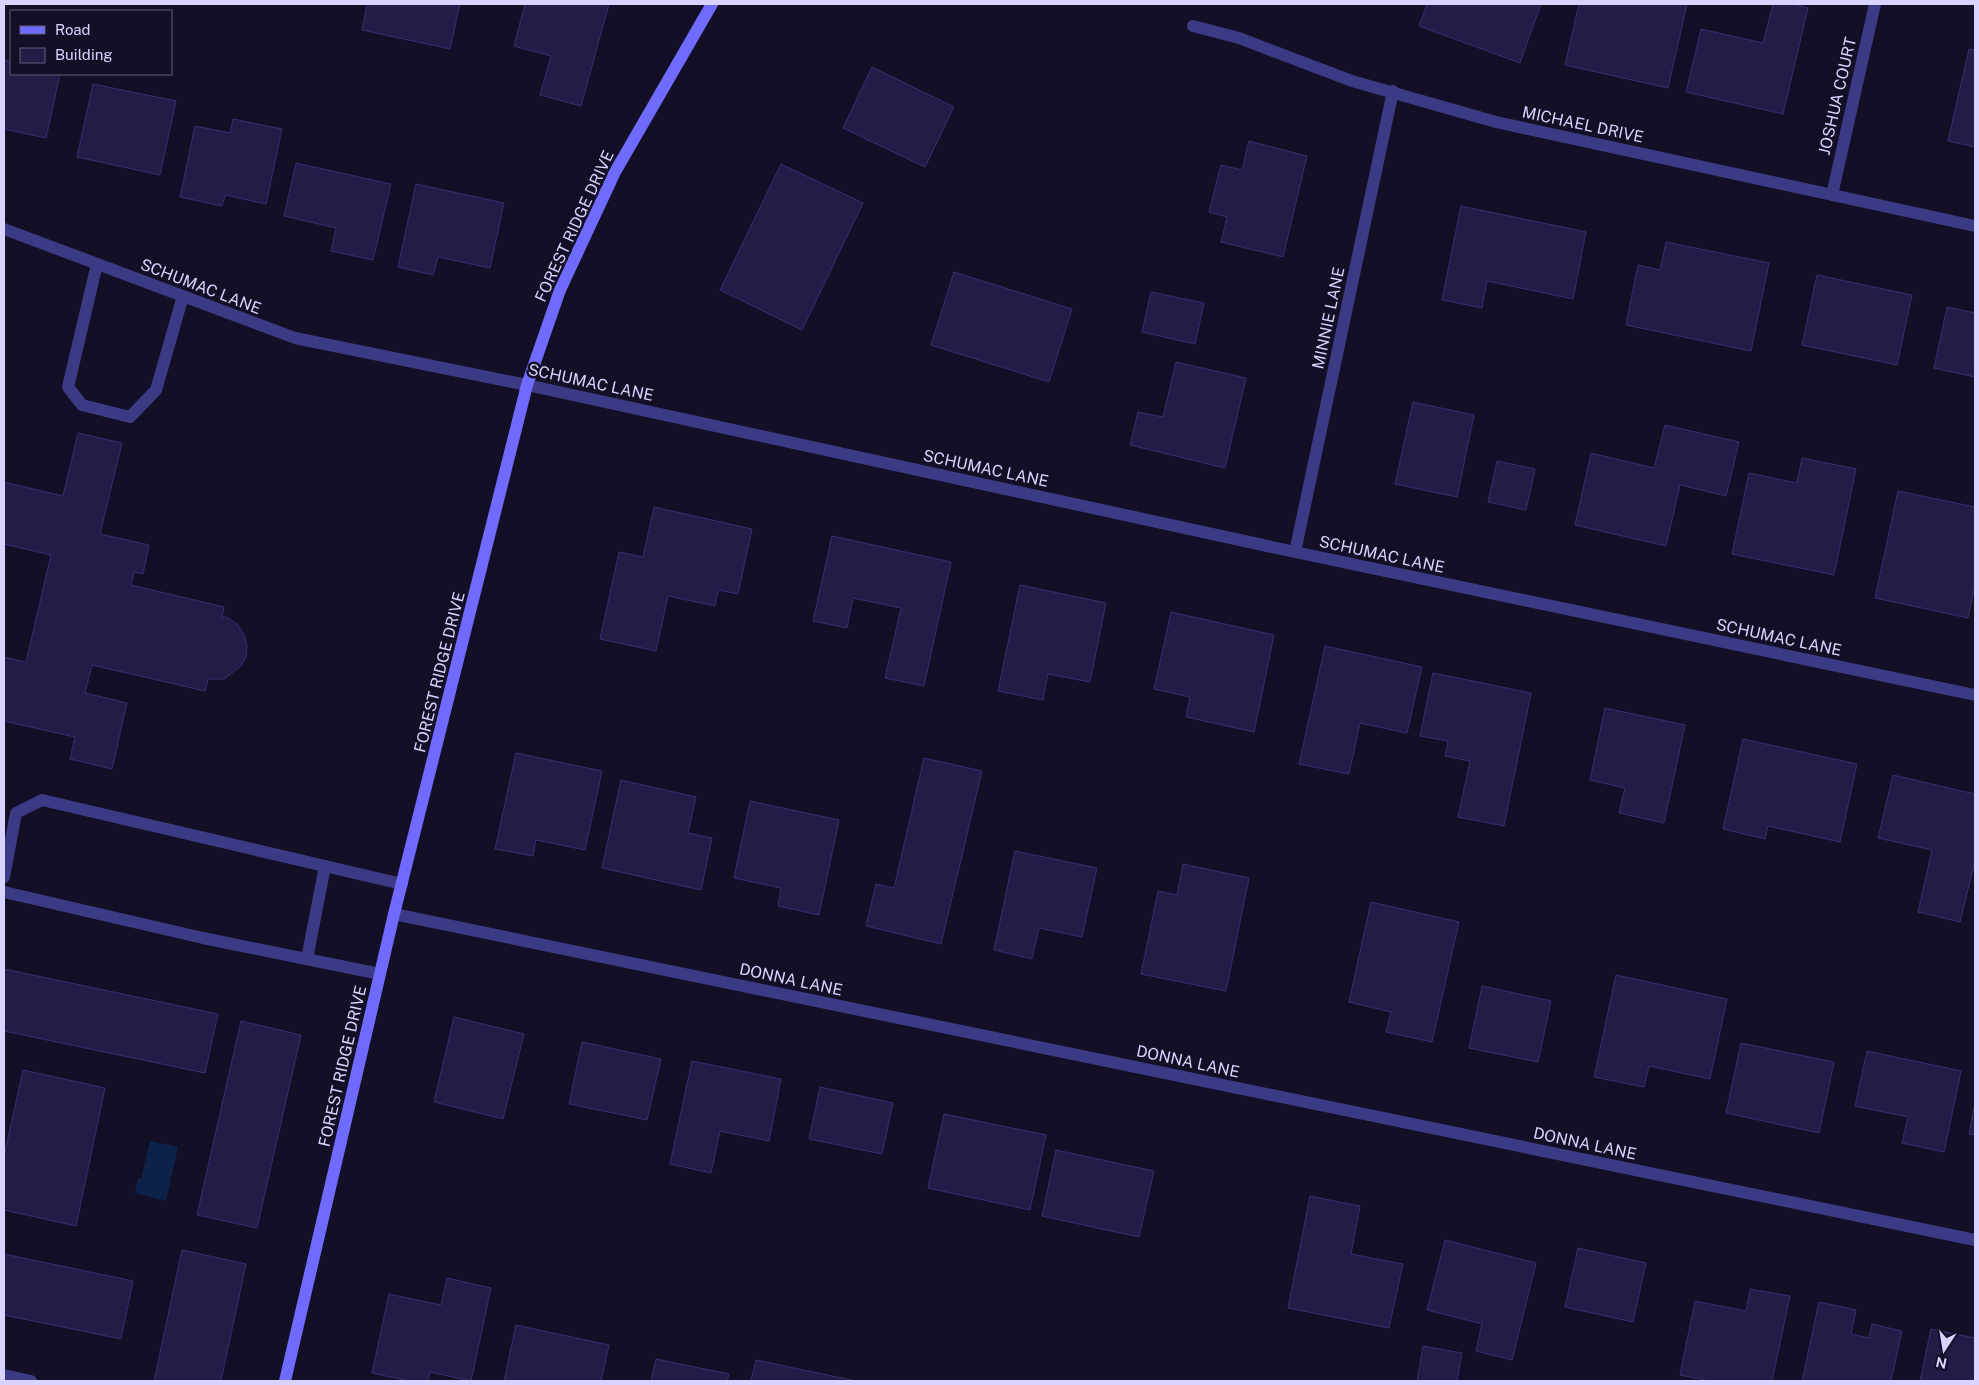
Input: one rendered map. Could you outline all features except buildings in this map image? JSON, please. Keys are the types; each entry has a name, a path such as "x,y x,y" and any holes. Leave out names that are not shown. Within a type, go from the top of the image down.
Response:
{"main road":[{"name":"FOREST RIDGE DRIVE","path":"285,1381 394,914 527,385 560,290 615,172 712,4"}],"street":[{"name":"JOSHUA COURT","path":"1832,195 1875,4"},
{"name":"MICHAEL DRIVE","path":"1192,26 1239,38 1352,81 1496,122 1975,226"},
{"name":"MINNIE LANE","path":"1295,552 1393,92"},
{"name":"SCHUMAC LANE","path":"4,229 295,338 527,385 1295,552 1975,694"},
{"path":"97,264 68,388 82,405 130,417 156,390 182,296"},
{"path":"4,877 16,812 42,800 402,884"},
{"path":"307,959 325,866"},
{"path":"4,892 380,974"},
{"name":"DONNA LANE","path":"394,914 1975,1240"},
{"path":"4,1375 31,1381"}],"water":[{"path":"150,1141 178,1147 166,1201 135,1193 138,1178 141,1179"}]}
